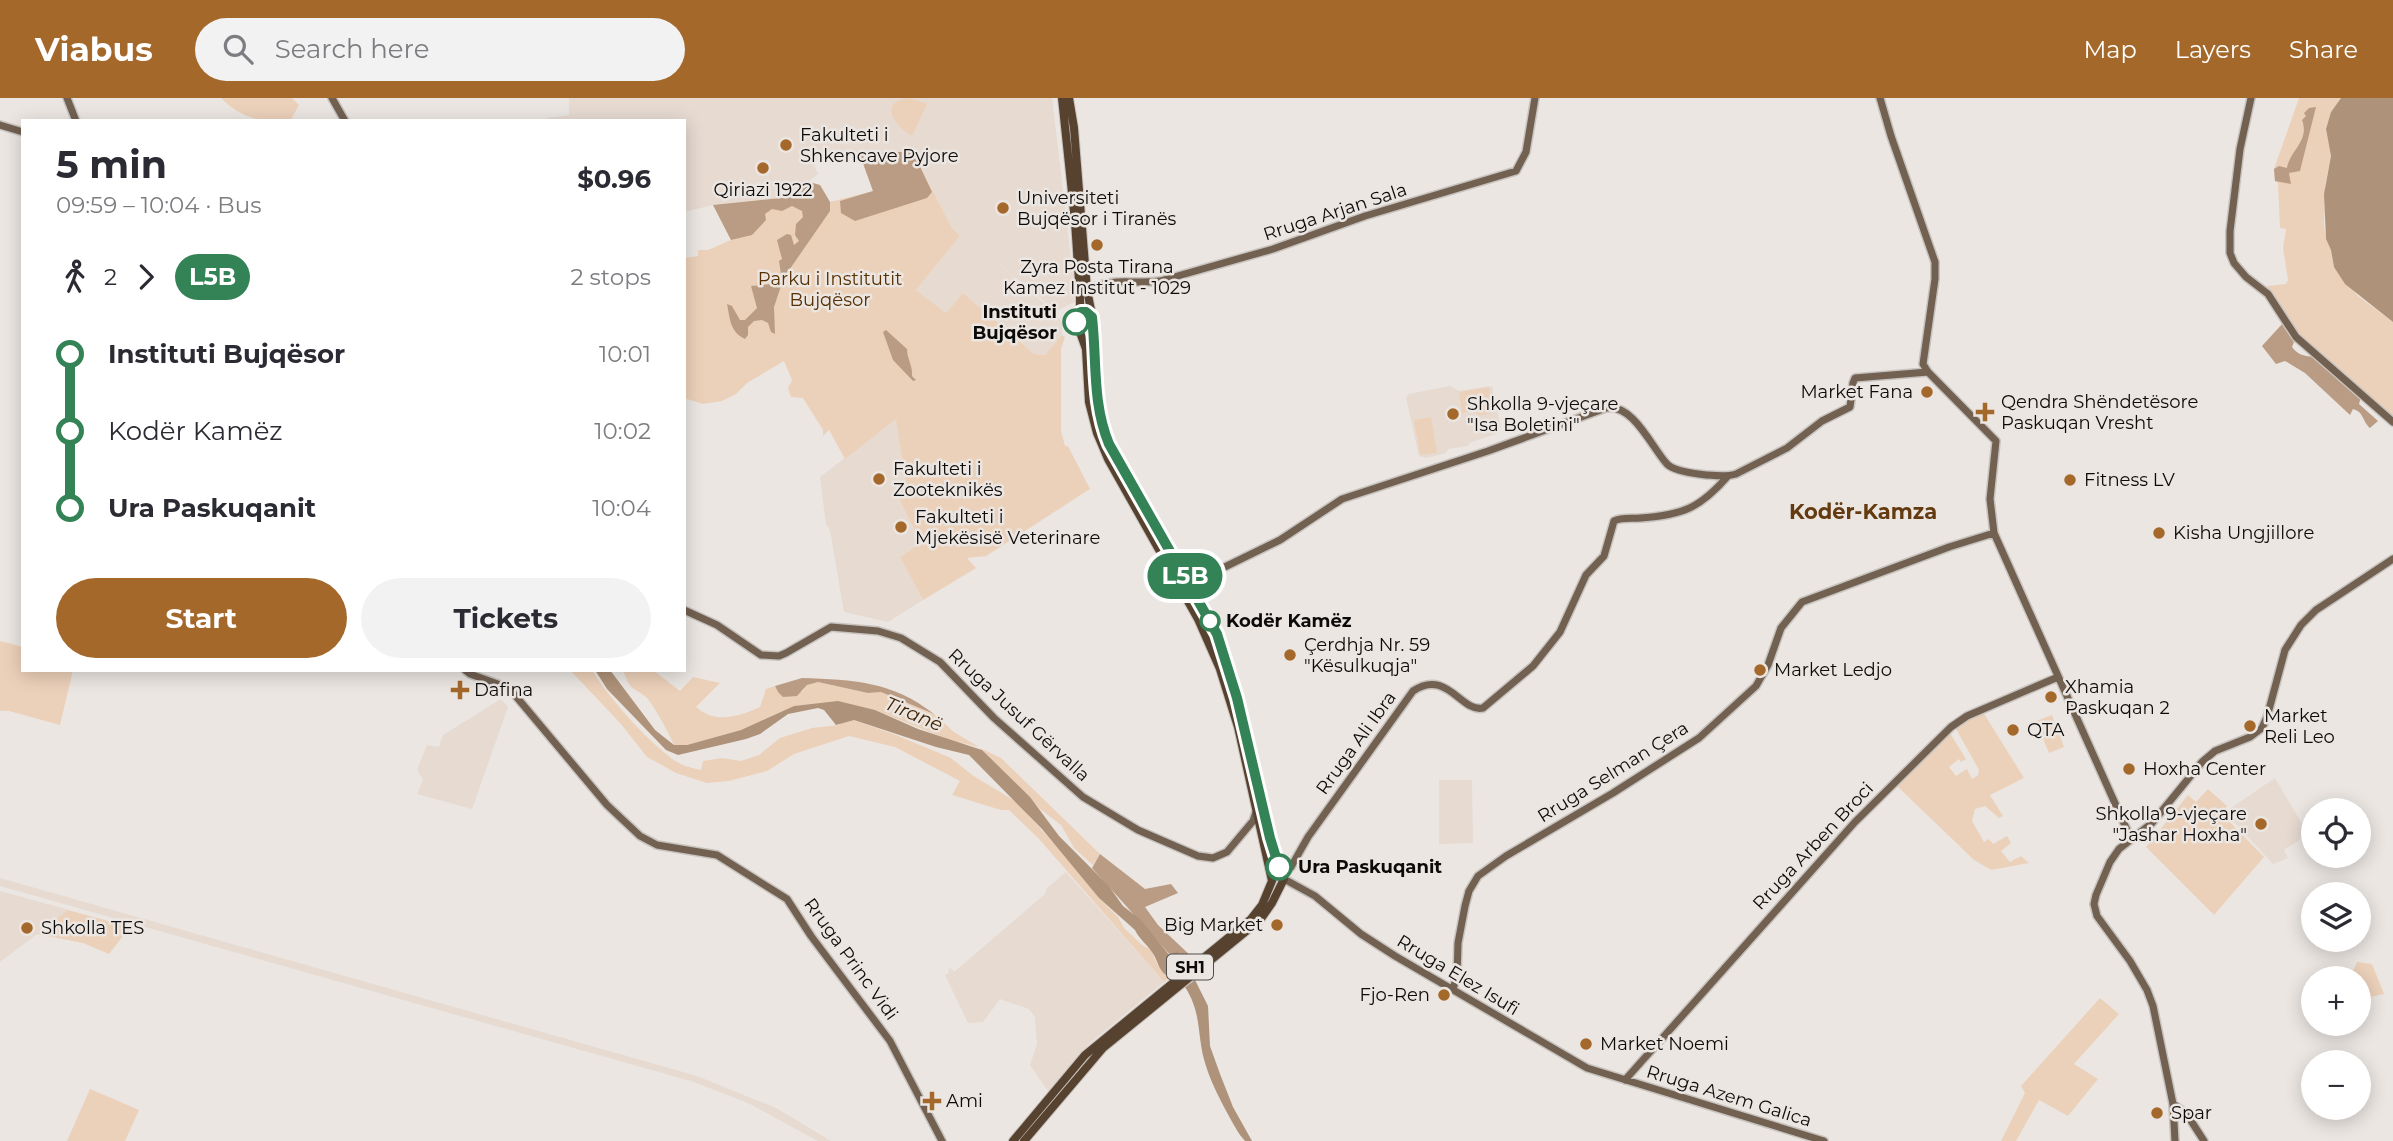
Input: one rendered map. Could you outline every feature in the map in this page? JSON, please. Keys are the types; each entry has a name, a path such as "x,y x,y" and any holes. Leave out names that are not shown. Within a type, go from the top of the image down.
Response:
{"main road":[{"path":"1062,98 1083,293 1092,318 1095,384 1103,430 1186,586 1207,636 1240,736 1271,879 1277,885 1283,878 1271,844 1247,735 1217,634 1186,586 1108,458 1097,433 1089,402 1086,349 1076,318 1080,313 1083,293 1074,128 1069,98"},
{"path":"1080,313 1086,312 1092,318"},
{"path":"1078,326 1087,328 1092,318"},
{"name":"SH1","path":"1013,1141 1085,1055 1246,927 1260,920 1269,909 1283,878"},
{"name":"SH1","path":"1246,927 1262,905 1271,879"},
{"name":"SH1","path":"1024,1141 1092,1059 1139,1013"}],"street":[{"path":"67,98 75,119"},
{"path":"332,98 344,119"},
{"name":"Rruga Arjan Sala","path":"1083,293 1112,281 1160,281 1265,251 1364,216 1517,172 1526,152 1535,98"},
{"path":"1880,98 1935,262 1935,279 1922,360 1928,372 1996,441 1990,499 1994,533 2132,839"},
{"path":"2251,98 2230,231 2230,253 2234,263 2268,295 2297,337 2393,422"},
{"path":"0,125 21,131"},
{"path":"1186,586 1280,540 1342,499 1488,452 1606,408 1616,408 1626,414 1671,467 1728,476 1787,448 1813,427 1850,407 1855,378 1928,372"},
{"name":"Rruga Ali Ibra","path":"1283,878 1308,837 1413,691 1428,685 1442,687 1478,710 1483,708 1523,676 1555,639 1586,575 1604,556 1614,521 1679,512 1704,501 1728,476"},
{"name":"Rruga Selman Çera","path":"1453,989 1465,906 1469,891 1478,876 1506,856 1699,738 1756,686 1769,665 1781,628 1802,602 1994,533"},
{"path":"2175,1141 2173,1104 2147,990 2130,961 2101,924 2094,904 2110,862 2119,849 2152,823 2209,755 2250,737 2262,728 2286,650 2307,618 2338,594 2393,559"},
{"name":"Rruga Jusuf Gërvalla","path":"686,611 717,625 767,656 786,653 831,627 894,634 940,662 994,718 1083,797 1138,830 1194,855 1213,858 1222,855 1233,847 1256,812"},
{"name":"Rruga Princ Vidi","path":"468,672 509,688 607,806 640,836 657,845 717,855 787,899 811,936 890,1041 942,1141"},
{"name":"Rruga Arben Broci","path":"1625,1080 1855,822 1951,727 1968,716 2058,677"},
{"path":"1248,827 1254,825 1259,828"},
{"name":"Rruga Elez Isufi","path":"1283,878 1315,897 1374,943 1583,1066 1625,1080"},
{"name":"Rruga Azem Galica","path":"1625,1080 1824,1141"},
{"path":"2173,1104 2186,1113 2204,1141"}],"shaded area":[{"name":"Universiteti Bujqësor i Tiranës","path":"569,98 1052,98 1076,301 1055,312 981,249 1042,301 1062,322 1062,335 1045,355 1034,354 963,293 946,313 916,290 960,236 952,228 918,161 905,152 860,155 852,149 819,157 814,165 818,174 790,197 713,205 686,212 686,119 547,119 569,115"},
{"path":"2341,98 2393,98 2393,322 2345,284 2334,267 2326,239 2324,194 2331,156 2326,129 2331,112"},
{"path":"2316,107 2300,171 2289,173 2291,184 2275,181 2274,169 2279,166 2287,168 2302,140 2302,120 2306,116 2304,113 2309,108"},
{"path":"910,152 915,156 932,192 927,198 855,221 841,213 840,201 873,191 860,155"},
{"path":"809,182 820,185 830,202 830,211 785,276 781,274 779,261 782,259 777,240 787,234 791,235 794,245 799,241 795,235 796,224 803,217 802,211 792,206 782,211 772,209 765,214 766,220 752,235 731,240 713,205 790,197"},
{"path":"751,286 781,286 774,307 775,334 771,332 768,323 762,320 754,321 748,327 745,339 734,329 727,304 732,306 740,320 745,320 757,308"},
{"path":"2283,323 2294,342 2294,350 2302,355 2315,357 2361,397 2359,404 2378,421 2370,428 2359,412 2353,409 2350,415 2305,373 2285,361 2276,364 2262,346"},
{"path":"886,330 907,349 912,376 916,380 913,381 893,360 883,332"},
{"name":"Shkolla 9-vjeçare \"Isa Boletini\"","path":"1450,386 1459,391 1492,386 1501,428 1496,430 1496,434 1469,443 1468,446 1448,449 1446,453 1426,458 1419,456 1406,398 1409,394"},
{"path":"897,418 907,490 899,499 921,543 900,557 923,600 888,622 844,612 830,530 826,525 820,477"},
{"path":"596,672 612,672 655,730 674,745 687,745 741,730 794,706 838,701 875,710 918,729 982,750 1030,797 1059,836 1108,885 1123,906 1141,920 1170,956 1177,951 1180,958 1187,963 1170,977 1163,972 1135,930 1099,898 1042,829 969,755 854,720 836,725 824,710 818,708 788,714 760,734 746,739 678,755 666,750 607,689"},
{"path":"802,678 872,684 903,695 934,714 881,692 868,693 818,682 807,685 797,696 783,697 775,686"},
{"path":"501,699 508,707 472,809 417,794 423,780 417,770 427,745 439,747 443,735"},
{"name":"Shkolla 9-vjeçare \"Jashar Hoxha\"","path":"2275,778 2301,822 2301,839 2284,850 2288,858 2273,864 2225,812"},
{"path":"1439,780 1472,780 1473,843 1439,844"},
{"path":"1100,854 1145,889 1171,884 1178,893 1145,907 1158,925 1193,958 1187,963 1171,956 1092,868"},
{"path":"1066,872 1164,982 1090,1043 1048,1091 1030,1065 1037,1044 1035,1017 1029,1009 1000,999 983,1022 968,1023 945,975 951,968 954,972 1045,894 1047,888"},
{"path":"0,878 697,1076 776,1108 831,1141 818,1141 748,1103 694,1082 0,886"},
{"path":"0,891 69,910 0,962"},
{"path":"1195,980 1208,1006 1210,1046 1233,1107 1252,1141 1245,1141 1240,1135 1209,1074 1197,1016 1185,987"}],"green space":[{"path":"221,98 292,98 299,105 291,119 261,119 245,115"},
{"path":"910,98 927,104 912,136 899,126 892,114 894,104"},
{"path":"2299,98 2341,98 2331,112 2326,129 2331,156 2325,186 2326,239 2334,267 2358,296 2393,322 2393,418 2297,333 2267,286 2286,284 2288,280 2283,248 2286,229 2280,228 2278,183 2275,181 2274,169"},
{"name":"Parku i Institutit Bujqësor","path":"910,152 915,156 952,228 960,236 916,290 946,313 963,293 1034,354 1045,355 1062,335 1065,337 1061,349 1061,431 1065,446 1068,446 1090,489 986,556 967,558 976,568 923,600 900,557 921,543 899,499 907,490 896,419 845,459 829,430 823,436 823,430 803,398 791,397 788,388 792,380 784,361 722,401 703,404 686,399 686,258 698,256 698,250 708,250 731,240 713,205 790,197 809,182 820,185 830,202 873,191 860,155"},
{"path":"1489,387 1493,413 1477,416 1476,411 1462,413 1459,392"},
{"path":"1431,417 1437,453 1420,455 1414,420"},
{"path":"0,641 21,646 21,672 73,672 60,725 0,711"},
{"path":"572,672 593,672 619,707 657,746 681,764 701,770 703,761 722,758 741,761 759,755 780,738 812,728 839,725 854,720 951,758 972,775 1015,801 1072,863 1099,898 1118,917 1124,928 1142,945 1152,950 1158,966 1170,977 1164,982 1039,839 1009,810 952,795 960,781 895,747 849,736 794,754 767,771 729,781 707,783 676,773 647,757 621,724"},
{"path":"624,672 656,672 680,691 693,677 720,683 696,707 711,716 719,717 735,716 760,707 766,689 775,686 778,692 802,692 807,685 818,682 868,693 881,692 934,714 954,732 979,747 957,743 875,710 838,702 794,706 741,730 687,745 674,745 650,701 630,686"},
{"path":"1983,712 2024,778 1990,795 2003,816 1999,818 1985,806 1975,809 1972,821 1984,842 1989,839 1993,844 2007,836 2011,843 2001,851 2010,862 2021,856 2029,863 1991,870 1974,860 1896,785 1950,733 1966,759 1961,762 1959,759 1949,767 1956,776 1967,769 1972,779 1978,775 1979,770 1955,727"},
{"path":"2052,715 2064,747 2049,753 2036,721"},
{"path":"980,748 1001,758 1100,854 1093,865 1074,848 1061,825 1040,809"},
{"path":"2208,789 2227,806 2222,814 2264,857 2214,915 2146,847 2188,795 2196,802"},
{"path":"68,910 130,927 109,954 83,943 37,934"},
{"path":"2357,962 2372,964 2384,994 2371,997 2371,966 2355,966"},
{"path":"2100,998 2119,1014 2074,1064 2098,1079 2068,1116 2039,1100 2016,1141 2001,1141 2025,1093 2021,1086"},
{"path":"90,1089 139,1110 125,1141 67,1141"}],"bus line":[{"name":"L5B","path":"1076,322 1076,316 1081,312 1091,314 1096,397 1100,420 1109,444 1217,634 1237,698 1279,867"}],"place":[{"name":"Fakulteti i Shkencave Pyjore","path":"786,145"},
{"name":"Qiriazi 1922","path":"763,168"},
{"name":"Universiteti Bujqësor i Tiranës","path":"1003,208"},
{"name":"Zyra Posta Tirana Kamez Institut - 1029","path":"1097,245"},
{"name":"Instituti Bujqësor","path":"1076,322"},
{"name":"Market Fana","path":"1927,392"},
{"name":"Qendra Shëndetësore Paskuqan Vresht","path":"1985,412"},
{"name":"Shkolla 9-vjeçare \"Isa Boletini\"","path":"1453,414"},
{"name":"Fakulteti i Zooteknikës","path":"879,479"},
{"name":"Fitness LV","path":"2070,480"},
{"name":"Fakulteti i Mjekësisë Veterinare","path":"901,527"},
{"name":"Kisha Ungjillore","path":"2159,533"},
{"name":"Kodër Kamëz","path":"1210,621"},
{"name":"Çerdhja Nr. 59 \"Kësulkuqja\"","path":"1290,655"},
{"name":"Market Ledjo","path":"1760,670"},
{"name":"Dafina","path":"460,690"},
{"name":"Xhamia Paskuqan 2","path":"2051,697"},
{"name":"Market Reli Leo","path":"2250,726"},
{"name":"QTA","path":"2013,730"},
{"name":"Hoxha Center","path":"2129,769"},
{"name":"Shkolla 9-vjeçare \"Jashar Hoxha\"","path":"2261,824"},
{"name":"Ura Paskuqanit","path":"1279,867"},
{"name":"Big Market","path":"1277,925"},
{"name":"Shkolla TES","path":"27,928"},
{"name":"Fjo-Ren","path":"1444,995"},
{"name":"Market Noemi","path":"1586,1044"},
{"name":"Ami","path":"932,1101"},
{"name":"Spar","path":"2157,1113"}],"district":[{"name":"Kodër-Kamza","path":"1863,511"}],"water label":[{"name":"Tiranë","path":"914,714"}]}
